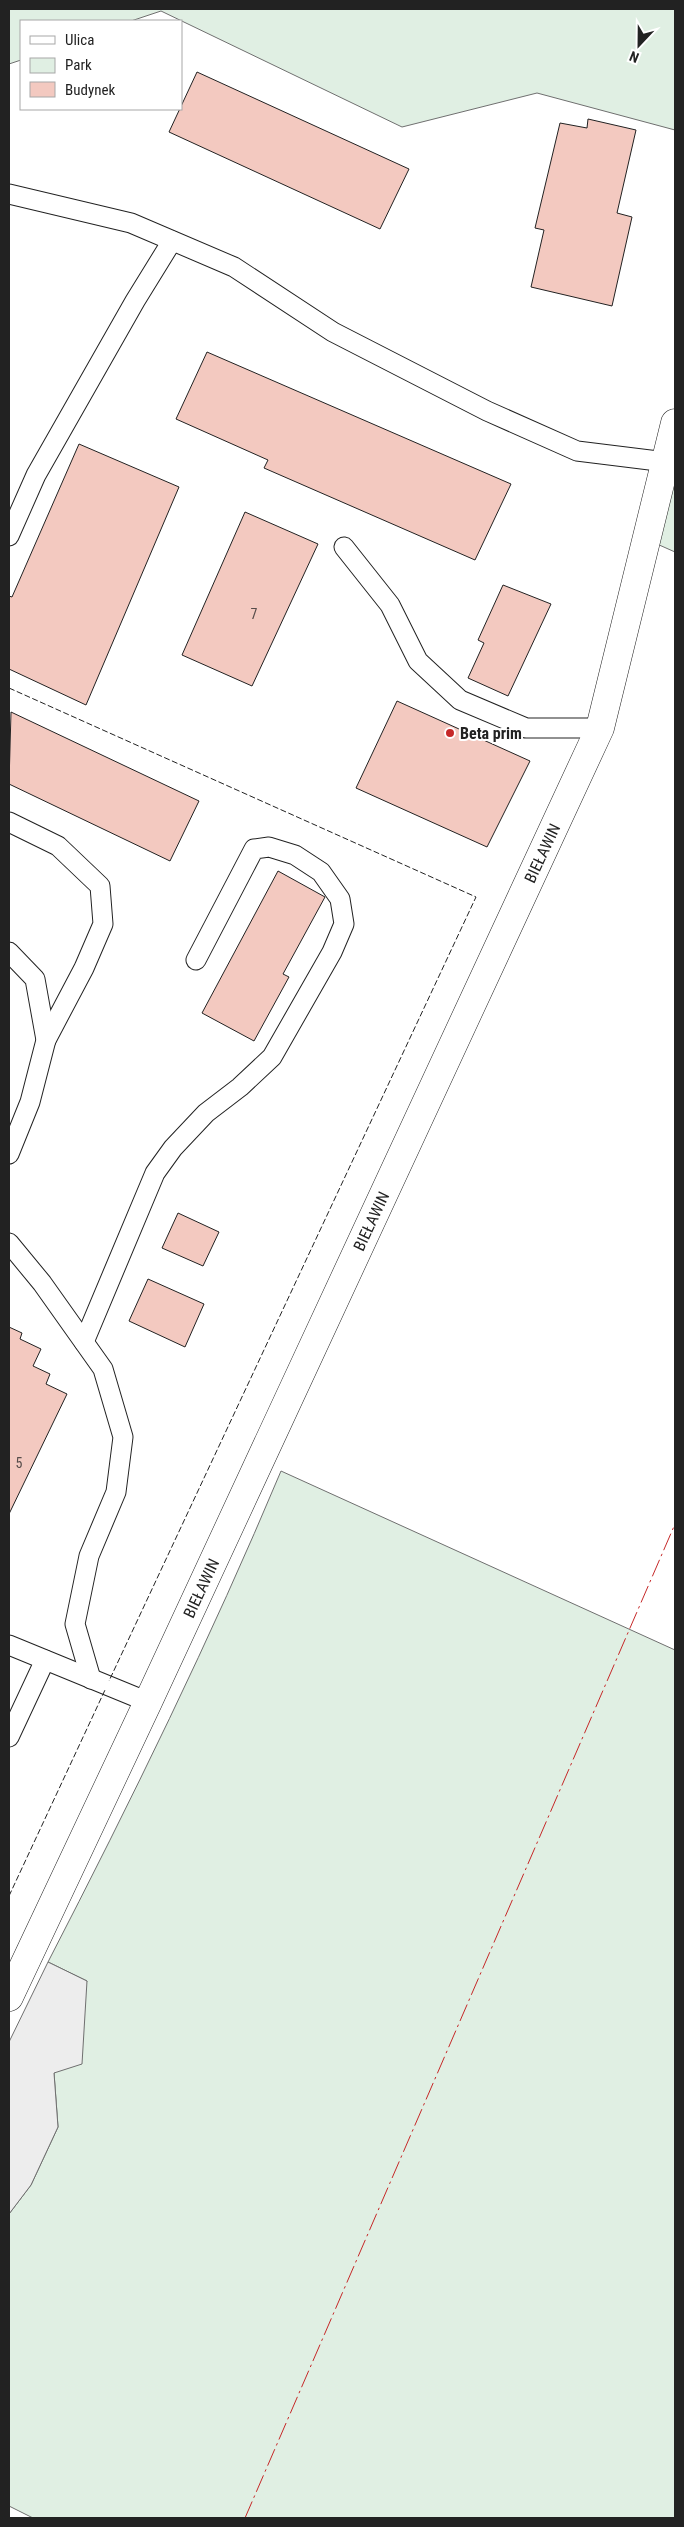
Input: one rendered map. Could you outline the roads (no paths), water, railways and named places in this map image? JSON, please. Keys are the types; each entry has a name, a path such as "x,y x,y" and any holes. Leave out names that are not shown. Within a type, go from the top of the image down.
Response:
{"street":[{"name":"BIEŁAWIN","path":"9,1997 600,728 675,424"}],"lane":[{"path":"9,194 131,223 234,267 333,332 514,423 577,451 666,462"},
{"path":"9,536 36,475 135,301 172,241"},
{"path":"344,547 390,605 418,661 460,700 526,728 600,728"},
{"path":"9,822 58,846 100,886 103,924 84,968 46,1040 30,1102 9,1154"},
{"path":"84,1342 155,1174 173,1148 206,1113 240,1087 272,1057 327,960 344,924 340,899 321,872 295,855 269,847 254,849 196,960"},
{"path":"9,952 35,979 46,1040"},
{"path":"9,1243 42,1283 103,1369 123,1437 116,1492 89,1556 75,1624 92,1679"},
{"path":"9,1645 148,1702"},
{"path":"9,1737 45,1660"}],"place":[{"name":"Beta prim","path":"450,733"}]}
